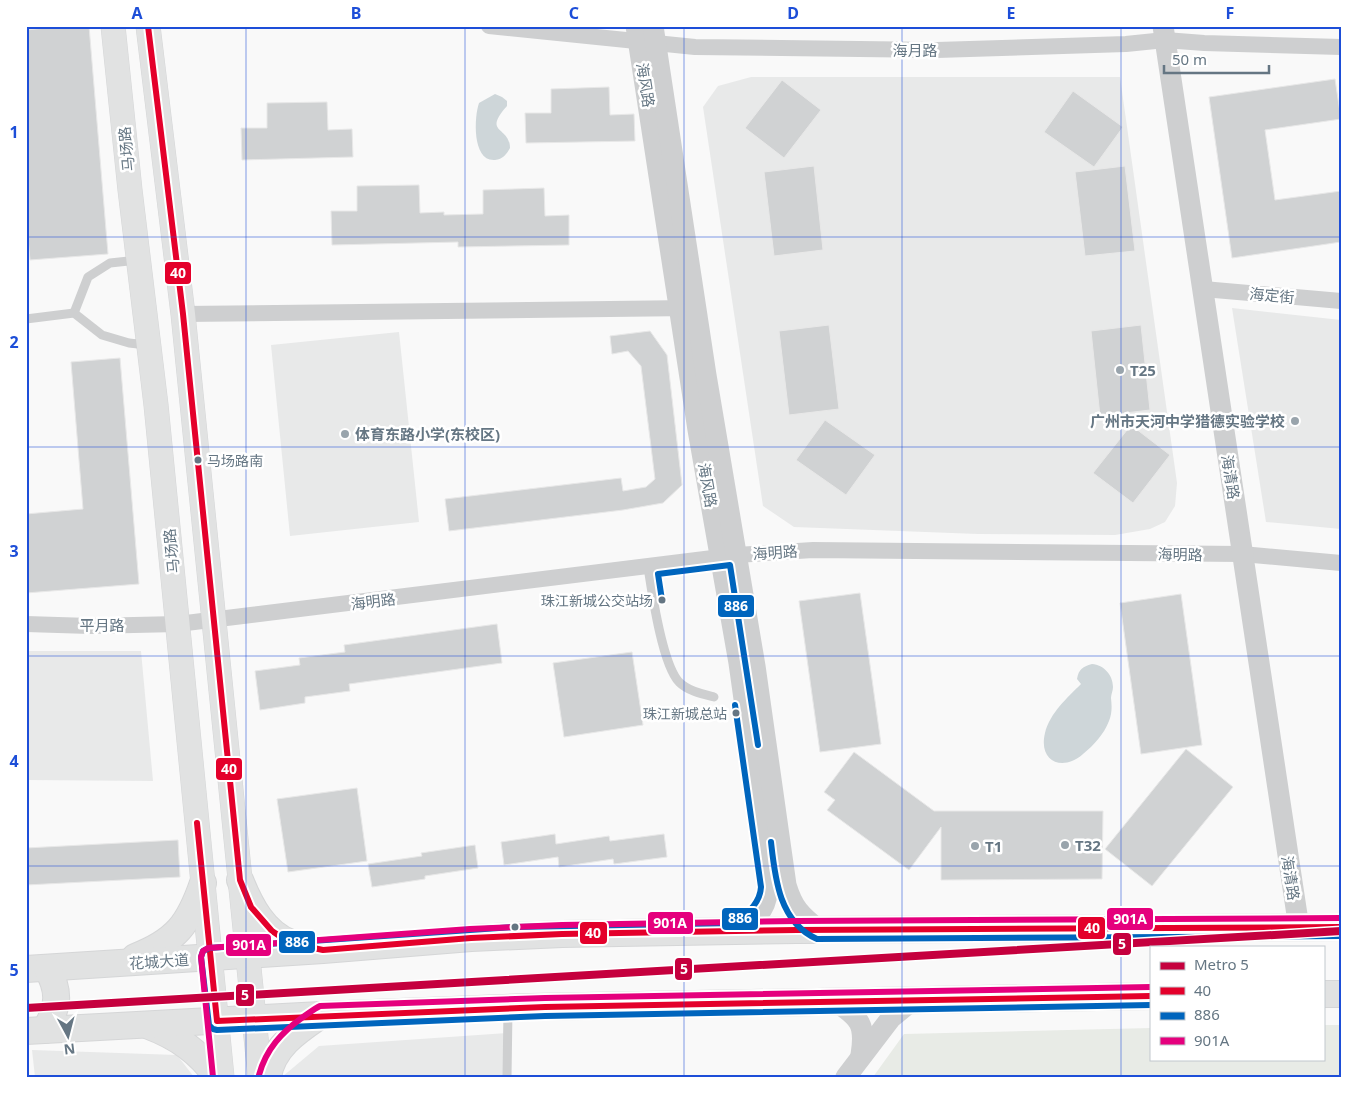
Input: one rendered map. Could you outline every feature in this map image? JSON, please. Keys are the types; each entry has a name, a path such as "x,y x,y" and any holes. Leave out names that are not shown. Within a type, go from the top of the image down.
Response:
{"main road":[{"name":"马场路","path":"113,26 138,260 156,405 222,1077"},
{"path":"148,26 183,314 260,1077"},
{"path":"240,880 251,907 272,931 290,943 323,950"},
{"path":"121,963 154,950 172,938 189,917 203,882"},
{"name":"花城大道","path":"37,968 516,936 819,930 1341,927"},
{"path":"36,1031 52,1018 56,1001 56,988 37,968"},
{"path":"1324,994 1341,994"},
{"path":"36,1031 254,1018 530,1007 1150,996"},
{"path":"268,1077 270,1065 278,1051 297,1031 321,1015"},
{"path":"146,1024 169,1033 190,1047 206,1061 217,1077"}],"street":[{"name":"海月路","path":"489,26 646,34 695,47 937,50 1126,44 1164,33 1204,43 1341,47"},
{"name":"海清路","path":"1164,33 1299,928"},
{"name":"海风路","path":"646,34 728,556 740,671 768,878 768,895 762,909 754,919 738,932"},
{"name":"海定街","path":"1203,289 1341,301"},
{"path":"183,314 688,308"},
{"name":"海明路","path":"178,624 728,556 813,550 1242,554 1341,564"},
{"name":"海风路","path":"728,556 755,666 786,884 790,898 800,914 819,930"},
{"name":"平月路","path":"26,624 90,626 178,624"},
{"path":"846,1077 890,1018 914,999"},
{"path":"835,1001 850,1011 862,1027 864,1035 861,1055"}],"lane":[{"path":"74,313 88,277 110,263 138,260"},
{"path":"26,319 74,313 102,335 129,343 149,346"},
{"path":"648,567 653,601 663,644 675,676 680,683 689,689 714,697"},
{"path":"507,1077 508,1009"}],"shaded area":[{"path":"751,77 1120,77 1177,483 1175,506 1165,522 1150,529 1115,535 978,534 794,527 763,506 703,107 718,86"},
{"path":"495,94 507,101 507,106 497,121 497,126 509,141 510,148 504,156 495,160 488,159 482,154 476,137 476,118 479,103"},
{"name":"广州市天河中学猎德实验学校","path":"1232,308 1341,320 1341,529 1266,522"},
{"name":"体育东路小学(东校区)","path":"399,332 419,522 290,536 271,345"},
{"path":"26,651 141,651 153,781 26,780"},
{"path":"1092,664 1100,666 1107,671 1113,683 1112,707 1109,721 1098,739 1083,754 1068,762 1060,763 1054,761 1045,751 1044,743 1047,726 1060,706 1081,684 1077,679 1080,671 1083,667"},
{"path":"1324,1025 1341,1025 1341,1077 873,1077 904,1034 1150,1028 1150,1060 1324,1060"},
{"path":"507,1033 507,1077 282,1077 319,1046"},
{"path":"32,1050 177,1055 194,1077 35,1077"}],"building":[{"path":"89,26 108,254 30,260 26,216 26,30"},
{"path":"1335,79 1341,119 1265,130 1275,200 1341,191 1341,242 1232,258 1209,97"},
{"path":"782,80 821,110 784,158 745,128"},
{"path":"609,87 610,115 634,114 635,141 526,143 525,113 551,113 551,89"},
{"path":"1073,91 1123,127 1094,167 1044,132"},
{"path":"327,102 328,130 352,129 353,157 242,160 241,128 267,128 267,103"},
{"path":"814,166 823,250 774,256 764,172"},
{"path":"1125,166 1135,251 1085,256 1075,172"},
{"path":"419,185 420,213 444,212 444,215 483,214 483,190 544,188 545,216 569,215 569,245 458,247 458,242 332,245 331,211 357,211 357,186"},
{"path":"829,325 839,409 789,415 779,331"},
{"name":"T25","path":"1141,325 1150,410 1100,416 1091,331"},
{"path":"650,331 667,355 682,485 663,503 623,510 449,531 445,499 621,478 623,491 646,487 655,479 641,366 628,351 612,354 610,336"},
{"path":"120,358 139,584 26,593 26,514 83,509 71,362"},
{"path":"825,420 875,455 846,495 796,460"},
{"path":"1131,425 1170,455 1133,503 1093,473"},
{"path":"860,593 881,744 820,752 799,601"},
{"path":"1181,594 1202,745 1141,754 1120,603"},
{"path":"497,624 502,663 349,684 350,691 305,697 305,703 260,710 255,671 300,665 299,658 345,652 344,645"},
{"path":"632,652 643,725 564,737 553,663"},
{"path":"1186,749 1233,787 1152,886 1105,849"},
{"path":"854,752 934,811 1103,811 1102,879 941,880 941,827 909,870 827,810 835,800 824,792"},
{"path":"357,788 367,861 288,872 277,799"},
{"path":"555,834 556,844 609,836 610,841 664,834 667,857 614,864 613,859 559,867 558,857 504,865 501,842"},
{"path":"178,840 180,877 26,885 26,848"},
{"path":"475,845 478,868 372,887 368,864 422,856 421,853"}],"metro line":[{"name":"5","path":"26,1008 1341,931"}],"transit line":[{"name":"40","path":"148,26 183,314 240,880 251,907 272,931 290,943 323,950 471,938 562,934 797,930 1341,927"},
{"name":"886","path":"662,600 658,574 730,565 758,745"},
{"name":"886","path":"735,705 761,887 755,903 735,923 515,927 209,948 203,951 201,957 209,1025 217,1030 545,1016 1150,1005"},
{"name":"40","path":"197,823 217,1021 545,1007 1150,996"},
{"name":"886","path":"771,842 781,898 794,922 817,939 1341,936"},
{"name":"901A","path":"213,1077 201,957 203,951 208,948 470,929 562,925 797,921 1341,918"},
{"name":"901A","path":"259,1075 270,1049 282,1035 295,1023 320,1006 545,998 1150,987"}],"place":[{"name":"T25","path":"1120,370"},
{"name":"广州市天河中学猎德实验学校","path":"1295,421"},
{"name":"体育东路小学(东校区)","path":"345,434"},
{"name":"马场路南","path":"198,460"},
{"name":"珠江新城公交站场","path":"662,600"},
{"name":"珠江新城总站","path":"736,713"},
{"name":"T32","path":"1065,845"},
{"name":"T1","path":"975,846"}]}
